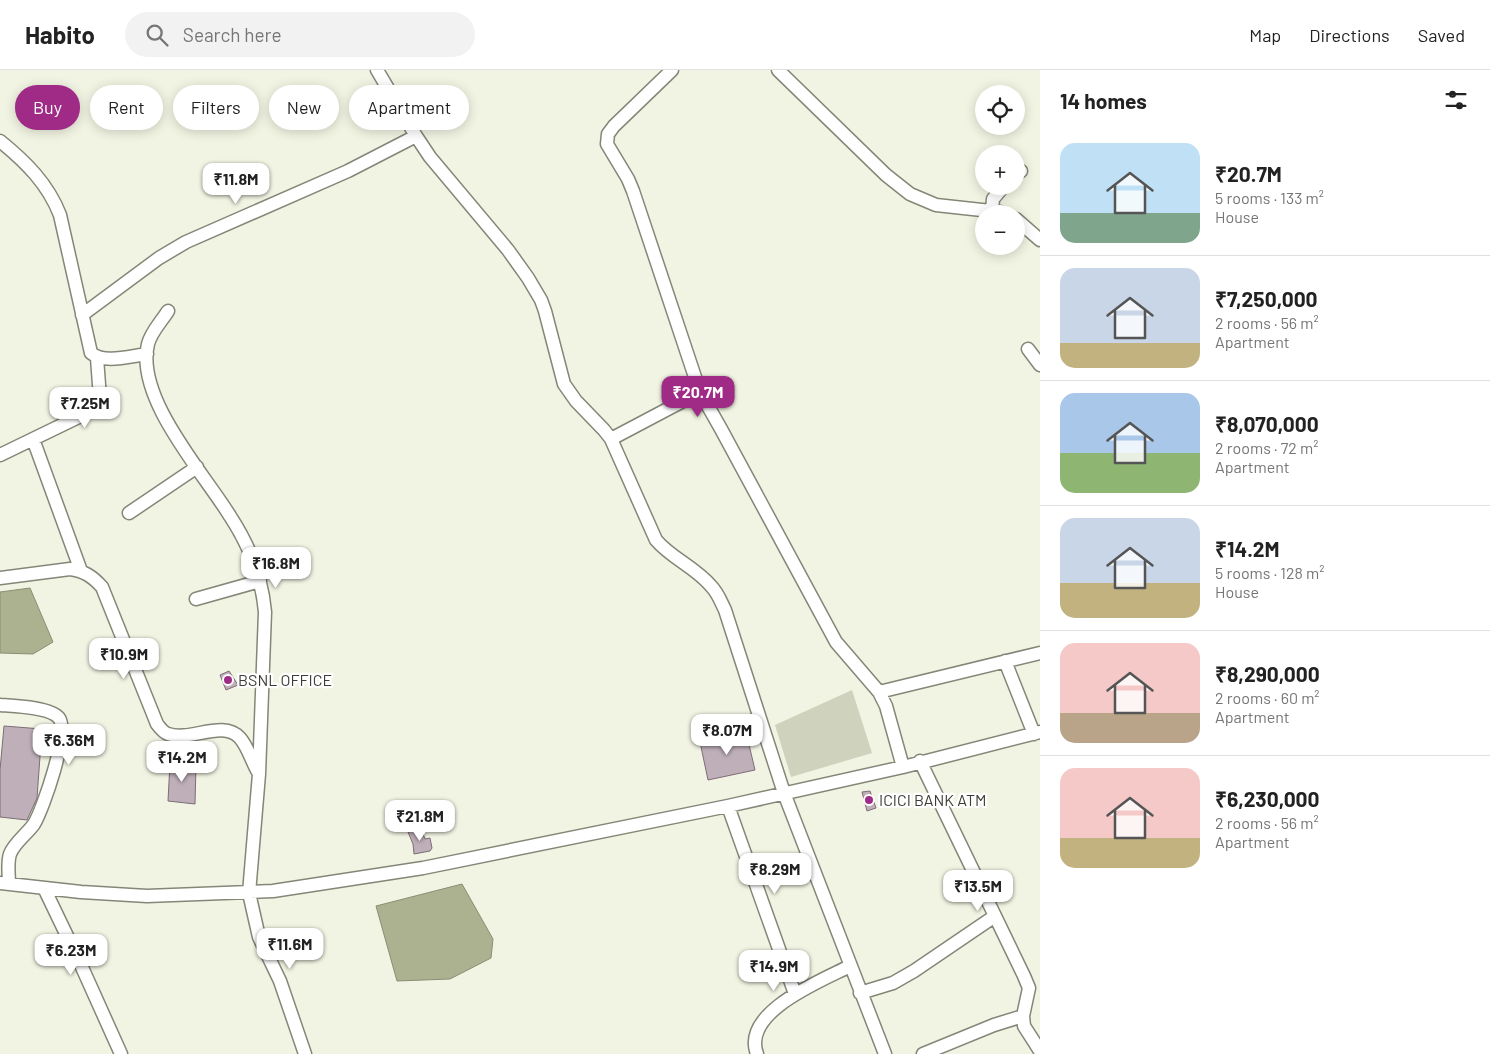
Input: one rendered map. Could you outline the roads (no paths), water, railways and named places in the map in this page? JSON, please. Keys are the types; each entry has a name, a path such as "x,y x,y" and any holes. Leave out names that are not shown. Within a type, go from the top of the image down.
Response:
{"street":[{"path":"377,70 416,136 444,175 508,250 528,278 545,311 564,384 569,393 611,439 656,540 664,550 712,586 725,610 784,793 885,1054"},
{"path":"672,70 614,126 608,134 607,144 628,179 633,192 700,392 836,642 879,692 886,706 903,767"},
{"path":"778,70 886,175 905,190 922,200 936,204 975,209"},
{"path":"82,315 159,258 186,242 348,171 416,136"},
{"path":"0,141 39,177 56,204 91,353 97,358 146,354"},
{"path":"1025,227 1040,240"},
{"path":"168,312 152,333 146,354 152,389 168,425 230,515 250,551 260,581 265,612 259,774 249,893 259,937 280,981 305,1054"},
{"path":"1028,349 1040,365"},
{"path":"0,455 89,412 98,405 100,398 97,358"},
{"path":"611,439 700,392"},
{"path":"34,438 81,571"},
{"path":"129,512 196,467"},
{"path":"0,578 70,569 81,571 92,577 102,587 157,724 167,734 179,736 222,730 233,732 240,739 259,774"},
{"path":"196,598 260,581"},
{"path":"879,692 1040,653"},
{"path":"0,705 42,710 51,713 59,718 62,726 62,734 52,778 41,809 32,826 10,854 5,884 147,896 249,893 423,868 728,806 903,767 920,761 1037,733 1005,661"},
{"path":"920,761 1028,988 1023,1016 1024,1026 1040,1051"},
{"path":"728,806 795,994"},
{"path":"44,888 121,1054"},
{"path":"860,993 892,983 914,971 995,916"},
{"path":"758,1054 754,1042 760,1025 786,998 850,966"},
{"path":"923,1054 994,1025 1023,1016"}],"place":[{"name":"BSNL OFFICE","path":"228,680"},
{"name":"ICICI BANK ATM","path":"869,800"}]}
